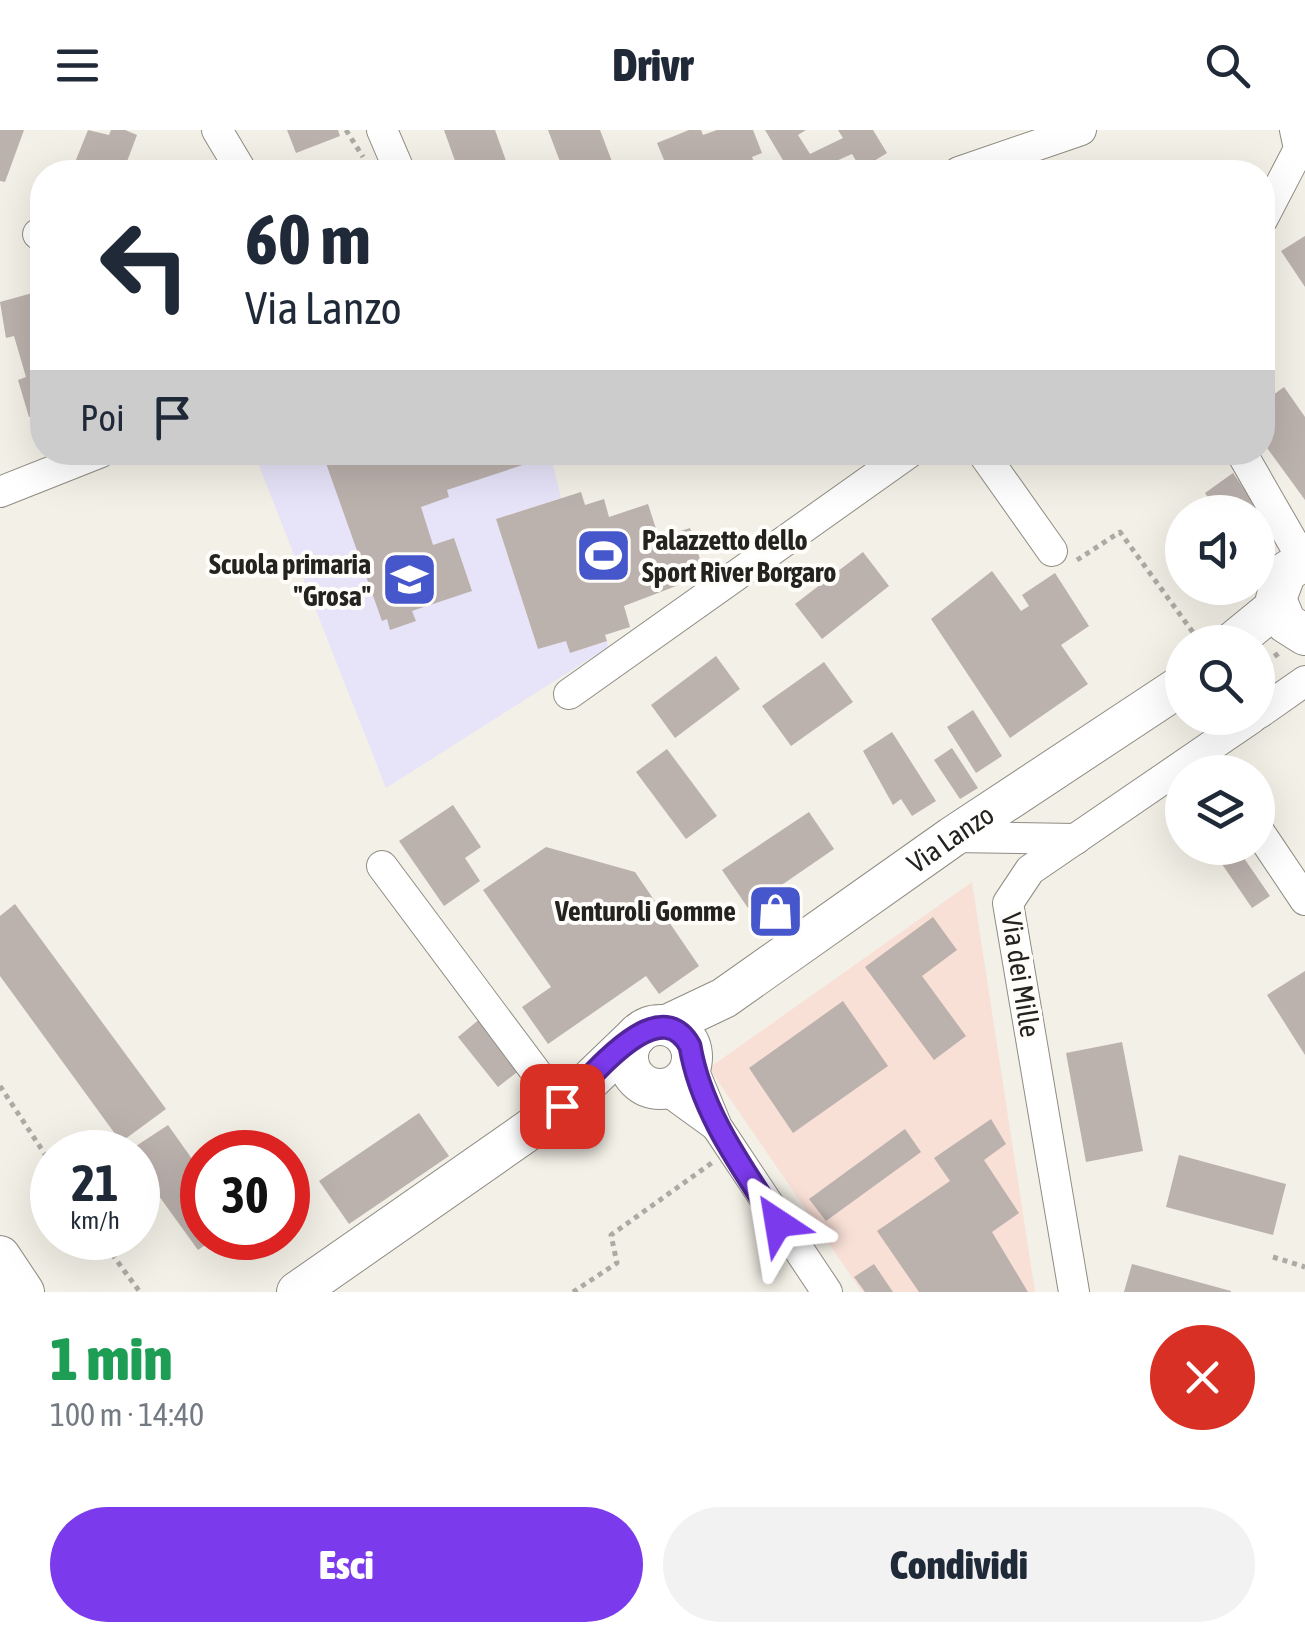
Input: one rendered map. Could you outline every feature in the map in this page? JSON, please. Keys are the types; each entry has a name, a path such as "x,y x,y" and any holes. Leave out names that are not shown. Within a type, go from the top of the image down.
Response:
{"street":[{"path":"217,130 235,160"},
{"path":"382,130 395,160"},
{"path":"982,160 1023,139 1080,130"},
{"path":"1275,194 1298,149 1295,130"},
{"path":"0,492 68,465"},
{"path":"569,694 892,465"},
{"path":"991,465 1052,551"},
{"path":"1249,465 1304,560 1281,578 1285,634"},
{"name":"Via dei Mille","path":"1275,702 1305,681"},
{"name":"Via Lanzo","path":"297,1292 562,1106 666,1058 724,998 952,838 1165,696"},
{"name":"Via dei Mille","path":"1219,755 1237,735"},
{"name":"Via dei Mille","path":"1074,1292 1008,903 1030,870 1076,838 1165,788"},
{"path":"952,838 1076,838"},
{"path":"1275,855 1305,900"},
{"path":"382,866 562,1106"},
{"path":"666,1058 826,1292"},
{"path":"0,1256 24,1292"}],"path":[{"path":"1052,551 1081,560 1120,532 1188,625"},
{"path":"0,1086 30,1132"},
{"path":"573,1292 617,1263 610,1235 724,1138"},
{"path":"1274,1257 1305,1267"},
{"path":"116,1260 140,1292"}],"shaded area":[{"name":"Scuola primaria \"Grosa\"","path":"259,465 553,465 561,498 496,519 538,649 566,641 570,653 607,641 608,647 386,788"},
{"path":"972,882 1035,1292 862,1292 709,1068"}],"building":[{"path":"0,130 24,130 5,182 0,181"},
{"path":"88,130 109,135 111,130 125,130 137,135 128,160 76,160"},
{"path":"287,130 338,130 340,136 296,153"},
{"path":"444,130 495,130 506,160 455,160"},
{"path":"548,130 600,130 611,160 559,160"},
{"path":"689,130 701,130 703,135 717,130 753,130 762,153 752,157 753,160 664,160 657,143"},
{"path":"765,130 806,130 798,135 810,154 843,138 838,130 873,130 887,153 876,160 856,160 852,154 838,160 783,160"},
{"path":"1305,236 1305,287 1281,251"},
{"path":"30,294 30,417 18,380 26,377 14,336 6,338 0,302"},
{"path":"1284,387 1305,417 1305,500 1275,459 1275,394"},
{"path":"327,465 523,465 447,490 449,497 421,507 433,545 454,538 472,591 412,611 416,621 390,630 387,619 382,621"},
{"path":"1233,473 1248,495 1206,495"},
{"name":"Palazzetto dello Sport River Borgaro","path":"581,492 585,505 604,499 609,517 648,504 659,538 690,528 705,575 624,606 630,627 605,635 607,641 570,653 566,641 538,649 496,519"},
{"path":"863,552 889,586 822,639 795,604"},
{"path":"992,571 1021,611 1029,606 1022,595 1055,573 1089,626 1061,645 1088,684 1010,738 931,619"},
{"path":"716,656 740,689 675,738 651,705"},
{"path":"824,662 853,702 791,746 762,706"},
{"path":"973,710 1002,756 976,773 947,727"},
{"path":"892,732 936,801 912,816 901,799 893,805 863,751"},
{"path":"952,748 978,788 960,799 934,760"},
{"path":"667,749 717,816 686,839 636,772"},
{"path":"453,805 481,847 465,858 480,881 444,906 399,841"},
{"path":"809,812 834,849 748,908 722,870"},
{"path":"546,847 635,872 699,966 659,994 646,976 548,1044 522,1007 551,987 483,890"},
{"path":"1223,865 1249,865 1270,896 1252,908"},
{"path":"15,904 166,1109 137,1130 112,1130 0,976 0,916"},
{"path":"933,917 957,950 922,976 966,1036 934,1060 865,967"},
{"path":"1305,971 1305,1055 1267,995"},
{"path":"843,1001 888,1066 793,1133 749,1068"},
{"path":"481,1018 521,1069 498,1087 458,1037"},
{"path":"1122,1042 1143,1151 1086,1162 1066,1053"},
{"path":"419,1113 449,1156 349,1224 319,1181"},
{"path":"991,1119 1006,1144 984,1160 1019,1213 992,1232 1028,1292 919,1292 877,1231 950,1181 934,1158"},
{"path":"168,1125 180,1142 180,1225 160,1197 160,1130"},
{"path":"905,1129 921,1152 826,1221 809,1199"},
{"path":"1179,1155 1286,1184 1273,1235 1166,1207"},
{"path":"874,1264 893,1292 865,1292 854,1277"},
{"path":"1132,1264 1231,1291 1231,1292 1124,1292"}],"place":[{"name":"Palazzetto dello Sport River Borgaro","path":"603,556"},
{"name":"Scuola primaria \"Grosa\"","path":"410,580"},
{"name":"Venturoli Gomme","path":"775,911"}],"route":[{"path":"562,1106 638,1034 656,1025 674,1028 690,1046 691,1064 717,1127 778,1223"}]}
